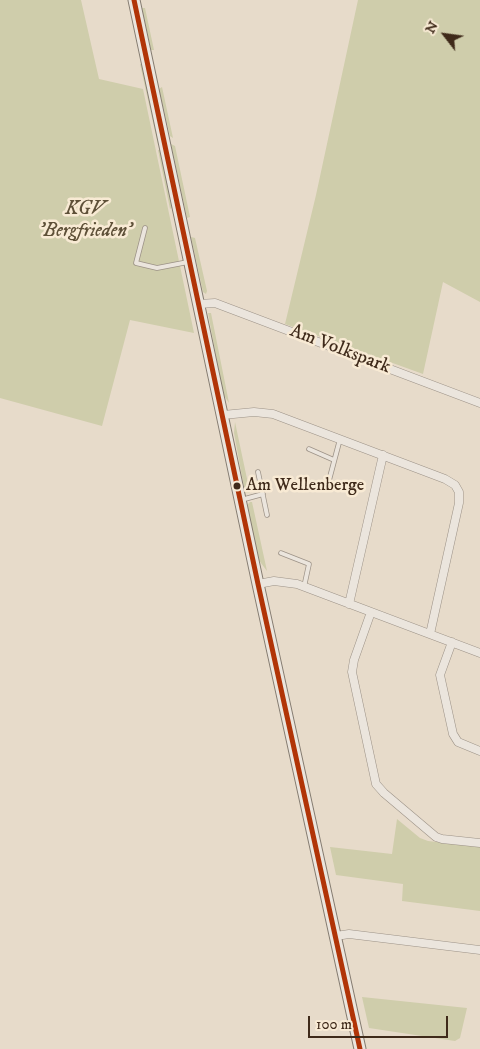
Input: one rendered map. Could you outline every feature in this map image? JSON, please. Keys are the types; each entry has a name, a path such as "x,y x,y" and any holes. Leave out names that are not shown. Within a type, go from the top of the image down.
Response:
{"street":[{"path":"134,0 258,584 360,1049"},
{"name":"Am Volkspark","path":"199,304 217,304 480,402"},
{"path":"223,415 242,412 269,413 383,455 447,480 455,485 459,492 459,503 430,634"},
{"path":"349,604 383,455"},
{"path":"258,584 283,581 304,587 480,653"},
{"path":"371,612 354,660 352,672 376,784 436,837 480,843"},
{"path":"452,642 440,675 452,734 458,742 480,751"},
{"path":"336,936 349,934 480,950"}],"lane":[{"path":"145,228 136,262 157,268 190,261"},
{"path":"327,488 340,439"},
{"path":"309,449 334,460"},
{"path":"258,472 267,515"},
{"path":"241,500 263,494"},
{"path":"282,553 309,564 304,587"}],"green space":[{"name":"KGV 'Bergfrieden'","path":"0,0 81,0 99,79 143,89 194,333 130,320 102,426 0,398"},
{"path":"358,0 480,0 480,302 443,282 423,374 285,324 316,195"},
{"path":"142,8 145,8 154,50 151,50"},
{"path":"140,64 143,64 160,145 158,145"},
{"path":"162,87 173,138 170,136 159,89"},
{"path":"171,144 175,146 190,217 187,218"},
{"path":"158,150 161,150 174,206 170,209"},
{"path":"191,237 195,238 207,291 206,294 203,292"},
{"path":"208,313 211,313 229,403 223,394"},
{"path":"235,422 250,493 245,493 234,433"},
{"path":"252,502 267,571 258,559 247,505"},
{"path":"397,819 420,838 428,841 480,847 480,911 402,901 403,884 336,875 330,847 392,854"},
{"path":"362,997 467,1008 460,1038 455,1041 369,1028"}],"transit line":[{"path":"134,0 258,584 360,1049"}],"place":[{"name":"Am Wellenberge","path":"237,486"}]}
